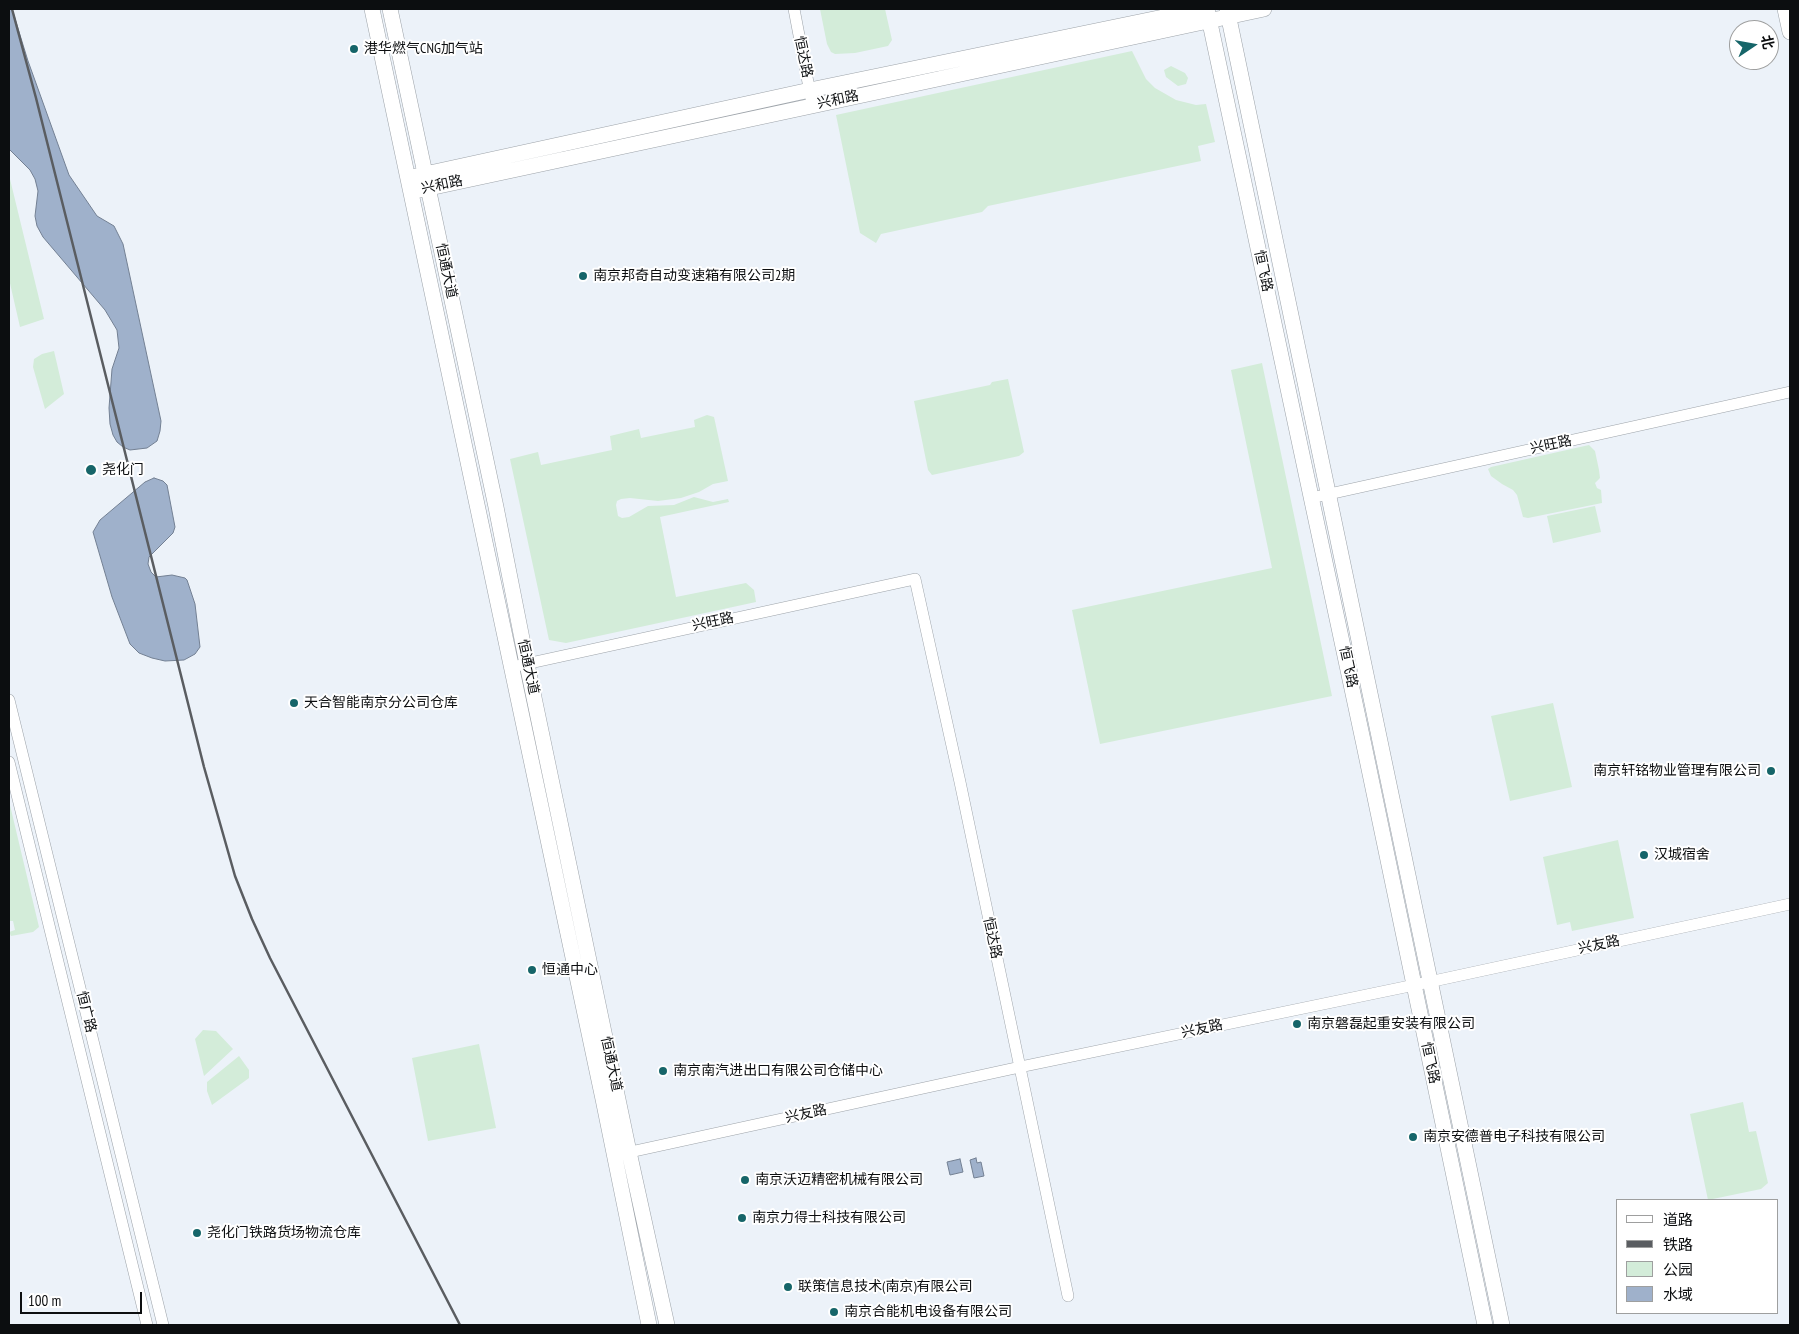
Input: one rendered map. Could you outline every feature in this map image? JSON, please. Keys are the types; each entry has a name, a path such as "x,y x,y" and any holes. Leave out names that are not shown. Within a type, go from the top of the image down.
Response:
{"main road":[{"name":"恒通大道","path":"372,9 512,667 622,1154 667,1325"},
{"name":"恒通大道","path":"390,9 494,498 527,664 622,1154 649,1325"},
{"name":"兴和路","path":"427,181 810,90 1206,13 1264,9"},
{"path":"1785,9 1790,32"},
{"name":"兴和路","path":"410,184 812,106 1206,13"},
{"name":"恒飞路","path":"1206,13 1311,498 1485,1325"},
{"name":"恒飞路","path":"1227,13 1502,1325"}],"street":[{"name":"恒达路","path":"794,9 812,106"},
{"name":"兴旺路","path":"1311,498 1790,392"},
{"name":"恒达路","path":"915,579 1068,1296"},
{"name":"兴旺路","path":"512,667 915,579"},
{"name":"恒广路","path":"9,700 164,1325"},
{"name":"恒广路","path":"9,762 147,1325"},
{"name":"兴友路","path":"622,1154 1020,1067 1429,982 1790,904"}],"green space":[{"path":"820,9 885,9 892,40 888,46 855,53 835,54 831,52 827,44"},
{"path":"1132,51 1146,79 1155,88 1176,100 1196,105 1206,104 1215,142 1198,146 1201,161 988,206 982,212 881,234 876,243 860,233 836,115"},
{"path":"1171,66 1185,73 1188,78 1186,84 1178,86 1166,77 1164,70"},
{"path":"9,175 44,319 20,327 9,279"},
{"path":"54,351 64,394 45,409 33,367 34,359 42,354"},
{"path":"1262,363 1332,696 1100,744 1072,610 1272,568 1231,370"},
{"path":"1008,379 1024,452 1019,456 932,475 928,470 914,401 990,385 992,382"},
{"path":"707,415 714,417 728,481 713,484 699,492 681,498 658,501 621,499 617,501 616,505 618,516 622,518 629,517 648,506 674,505 694,497 713,502 728,499 729,502 660,517 676,597 746,583 754,590 756,602 566,643 549,640 510,459 538,452 541,465 612,450 610,436 639,429 641,438 695,427 694,420"},
{"path":"1589,445 1595,451 1600,478 1595,483 1597,488 1601,490 1602,503 1528,518 1523,517 1517,495 1513,490 1491,476 1488,469 1491,467"},
{"path":"1595,506 1601,532 1553,543 1547,516"},
{"path":"1553,703 1572,787 1510,801 1491,716"},
{"path":"9,801 39,927 33,932 11,936 9,932 15,930 13,921 9,921"},
{"path":"1618,840 1634,918 1572,931 1570,922 1557,925 1543,857"},
{"path":"203,1030 216,1031 233,1049 204,1076 195,1039"},
{"path":"479,1044 496,1128 428,1141 412,1058"},
{"path":"239,1056 249,1070 249,1078 212,1105 207,1091 207,1082"},
{"path":"1743,1102 1749,1132 1756,1131 1768,1183 1761,1189 1708,1199 1690,1114"}],"water":[{"path":"9,9 12,9 28,61 69,175 97,216 114,226 123,244 161,421 157,441 147,448 130,450 117,442 113,435 109,408 112,369 119,348 117,330 105,310 43,237 37,226 35,216 38,191 35,179 30,170 9,149"},
{"path":"154,478 163,481 167,485 175,527 173,533 149,557 148,564 151,572 156,577 172,575 185,578 195,604 200,647 195,654 184,660 165,661 152,658 139,653 130,644 112,597 93,532 100,520 145,482"},
{"path":"976,1158 977,1163 981,1162 984,1176 974,1178 970,1160"},
{"path":"960,1159 963,1172 950,1175 947,1162"}],"railway":[{"path":"12,9 204,767 235,876 270,958 460,1325"}],"place":[{"name":"港华燃气CNG加气站","path":"354,49"},
{"name":"南京邦奇自动变速箱有限公司2期","path":"583,276"},
{"name":"尧化门","path":"91,470"},
{"name":"天合智能南京分公司仓库","path":"294,703"},
{"name":"南京轩铭物业管理有限公司","path":"1771,771"},
{"name":"汉城宿舍","path":"1644,855"},
{"name":"恒通中心","path":"532,970"},
{"name":"南京磐磊起重安装有限公司","path":"1297,1024"},
{"name":"南京南汽进出口有限公司仓储中心","path":"663,1071"},
{"name":"南京安德普电子科技有限公司","path":"1413,1137"},
{"name":"南京沃迈精密机械有限公司","path":"745,1180"},
{"name":"南京力得士科技有限公司","path":"742,1218"},
{"name":"尧化门铁路货场物流仓库","path":"197,1233"},
{"name":"联策信息技术(南京)有限公司","path":"788,1287"},
{"name":"南京合能机电设备有限公司","path":"834,1312"}]}
